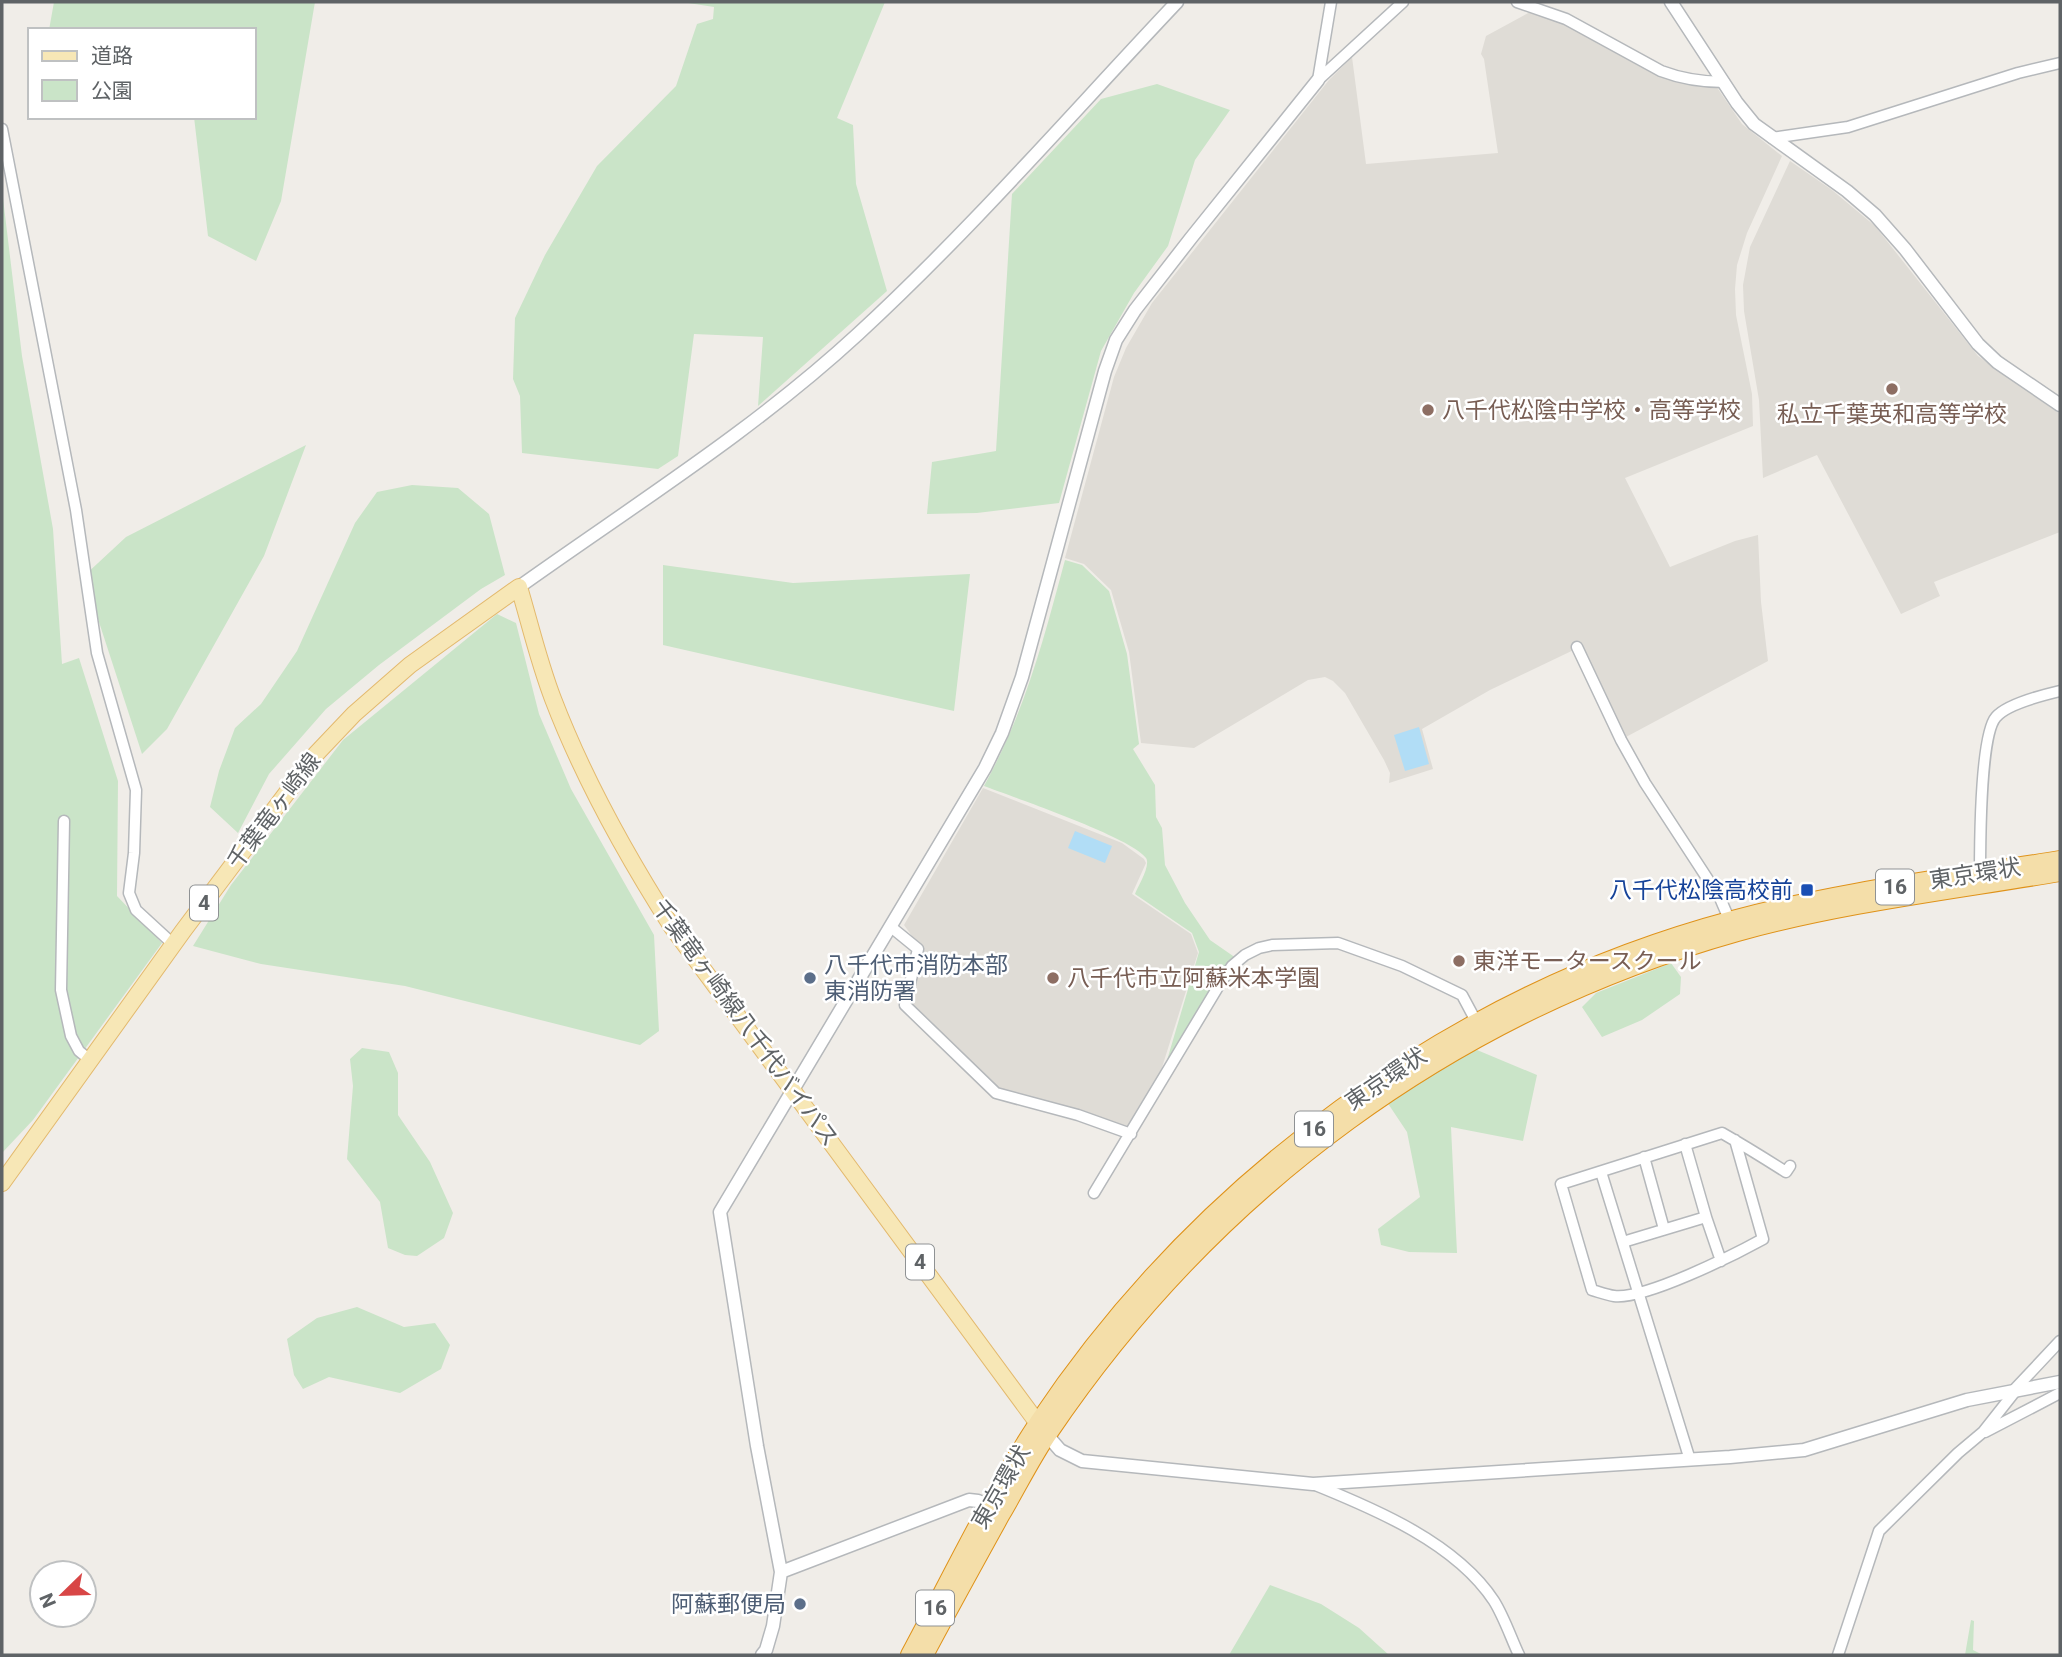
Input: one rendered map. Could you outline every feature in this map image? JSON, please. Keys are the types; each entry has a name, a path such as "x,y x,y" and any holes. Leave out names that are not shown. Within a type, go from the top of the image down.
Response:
{"highway":[{"name":"東京環状","path":"910,1655 989,1506 1116,1319 1240,1189 1363,1093 1406,1064 1477,1023 1609,962 1668,939 1808,915 2060,860"},
{"name":"東京環状","path":"1980,878 2060,872"},
{"name":"東京環状","path":"924,1655 1043,1429 1207,1240 1275,1176 1356,1114 1486,1033 1559,997 1732,927"}],"main road":[{"name":"千葉竜ヶ崎線","path":"2,1183 173,944 294,781 354,714 433,647 519,587"},
{"name":"千葉竜ヶ崎線八千代バイパス","path":"519,587 543,671 585,774 618,837 672,927 1043,1429"}],"street":[{"path":"519,587 688,470 775,404 857,335 919,276 1177,2"},
{"path":"1318,80 1331,2"},
{"path":"762,1655 773,1626 780,1572 720,1212 985,768 1002,733 1022,677 1105,371 1116,340 1135,310 1318,80 1403,2"},
{"path":"1517,2 1566,19 1661,71 1695,80 1724,82"},
{"path":"1671,2 1754,124 1847,191 1875,215 1905,248 1978,344 1997,362 2060,405"},
{"path":"1772,138 1848,127 2018,73 2060,63"},
{"path":"2,129 76,510 97,653 136,790 135,853 128,893 136,910 173,944"},
{"path":"1577,647 1621,740 1720,898 1732,927"},
{"path":"1980,878 1984,763 1993,719 2002,711 2060,691"},
{"path":"64,821 61,990 71,1036 79,1051 90,1060"},
{"path":"891,927 918,949 905,1005 996,1093 1078,1115 1131,1134"},
{"path":"1094,1193 1221,982 1232,966 1259,948 1272,945 1338,943 1402,966 1462,995 1477,1023"},
{"path":"1735,1140 1763,1239 1721,1261 1640,1293 1615,1296 1592,1290 1561,1184 1721,1133 1735,1140 1786,1172 1790,1166"},
{"path":"1685,1144 1721,1261"},
{"path":"1644,1157 1664,1229"},
{"path":"1601,1172 1690,1460"},
{"path":"1623,1242 1706,1217"},
{"path":"1982,1433 2015,1389 2060,1341"},
{"path":"1043,1429 1060,1450 1082,1461 1313,1484 1690,1460 1804,1450 1968,1400 2060,1382"},
{"path":"1838,1655 1879,1531 1982,1433 2060,1393"},
{"path":"1313,1484 1371,1507 1410,1528 1469,1571 1494,1601 1520,1655"},
{"path":"780,1572 969,1500 989,1506"}],"shaded area":[{"name":"八千代松陰中学校・高等学校","path":"1532,11 1571,26 1661,75 1716,86 1742,124 1782,156 1747,233 1737,265 1736,315 1752,394 1753,426 1625,478 1670,567 1735,541 1758,535 1761,602 1768,661 1626,737 1582,646 1490,690 1422,729 1433,769 1389,783 1390,773 1384,760 1345,693 1325,677 1308,680 1194,748 1141,743 1129,652 1111,590 1084,564 1065,558 1114,377 1126,348 1152,303 1329,80 1352,57 1366,164 1498,153 1484,59 1481,54 1486,36"},
{"name":"私立千葉英和高等学校","path":"1790,161 1832,190 1875,226 1978,356 2060,414 2060,532 1934,582 1940,596 1901,614 1817,455 1763,478 1759,400 1744,311 1743,285 1750,247"},
{"name":"八千代市立阿蘇米本学園","path":"983,788 1122,843 1146,863 1132,894 1191,934 1198,953 1159,1077 1129,1129 1000,1091 910,1003 917,943 904,925"}],"green space":[{"path":"54,2 315,2 281,201 256,261 208,236 194,119 256,119 256,28 49,28"},
{"path":"682,2 885,2 837,118 853,125 856,184 887,291 758,406 763,337 694,334 678,456 658,469 522,453 520,396 513,379 515,318 545,255 597,166 676,86 697,24 713,19 714,7"},
{"path":"1157,84 1230,110 1195,160 1168,246 1134,293 1101,351 1059,503 977,513 927,514 932,462 996,451 1012,194 1101,99"},
{"path":"2,190 22,356 53,529 62,664 79,658 118,781 117,896 162,943 33,1120 2,1153"},
{"path":"306,445 264,556 167,729 142,754 84,576 126,537"},
{"path":"412,485 458,488 489,514 505,575 481,589 379,665 326,709 269,774 238,833 210,807 219,771 235,728 261,704 297,651 355,523 377,492"},
{"path":"1065,560 1082,565 1109,591 1127,654 1139,744 1133,749 1155,785 1156,817 1162,828 1165,865 1185,903 1210,940 1236,958 1165,1067 1199,952 1192,933 1135,894 1146,871 1146,858 1097,829 984,786 1022,703 1041,648"},
{"path":"663,565 793,583 970,574 954,711 663,645"},
{"path":"497,614 516,623 539,714 571,789 654,935 659,1031 640,1045 405,986 261,964 193,946 231,885 343,740"},
{"path":"1671,963 1681,977 1680,994 1642,1020 1602,1037 1582,1007 1596,993"},
{"path":"362,1048 389,1052 398,1073 398,1115 430,1162 453,1213 444,1238 417,1256 405,1255 388,1248 380,1202 347,1159 353,1086 350,1059"},
{"path":"1477,1050 1537,1075 1523,1141 1451,1127 1457,1253 1409,1252 1381,1245 1378,1229 1420,1197 1407,1132 1387,1102 1456,1058"},
{"path":"357,1307 404,1327 435,1323 450,1345 441,1369 400,1393 329,1377 303,1389 294,1375 287,1339 317,1318"},
{"path":"1270,1585 1321,1604 1359,1628 1389,1655 1229,1655"},
{"path":"1971,1620 1974,1621 1973,1650 1983,1655 1965,1655"}],"water":[{"path":"1419,727 1429,764 1405,771 1394,735"},
{"path":"1075,831 1112,846 1105,863 1068,848"}],"place":[{"name":"私立千葉英和高等学校","path":"1892,389"},
{"name":"八千代松陰中学校・高等学校","path":"1428,410"},
{"name":"八千代松陰高校前","path":"1807,890"},
{"name":"東洋モータースクール","path":"1459,961"},
{"name":"八千代市消防本部 東消防署","path":"810,978"},
{"name":"八千代市立阿蘇米本学園","path":"1053,978"},
{"name":"阿蘇郵便局","path":"800,1604"}]}
